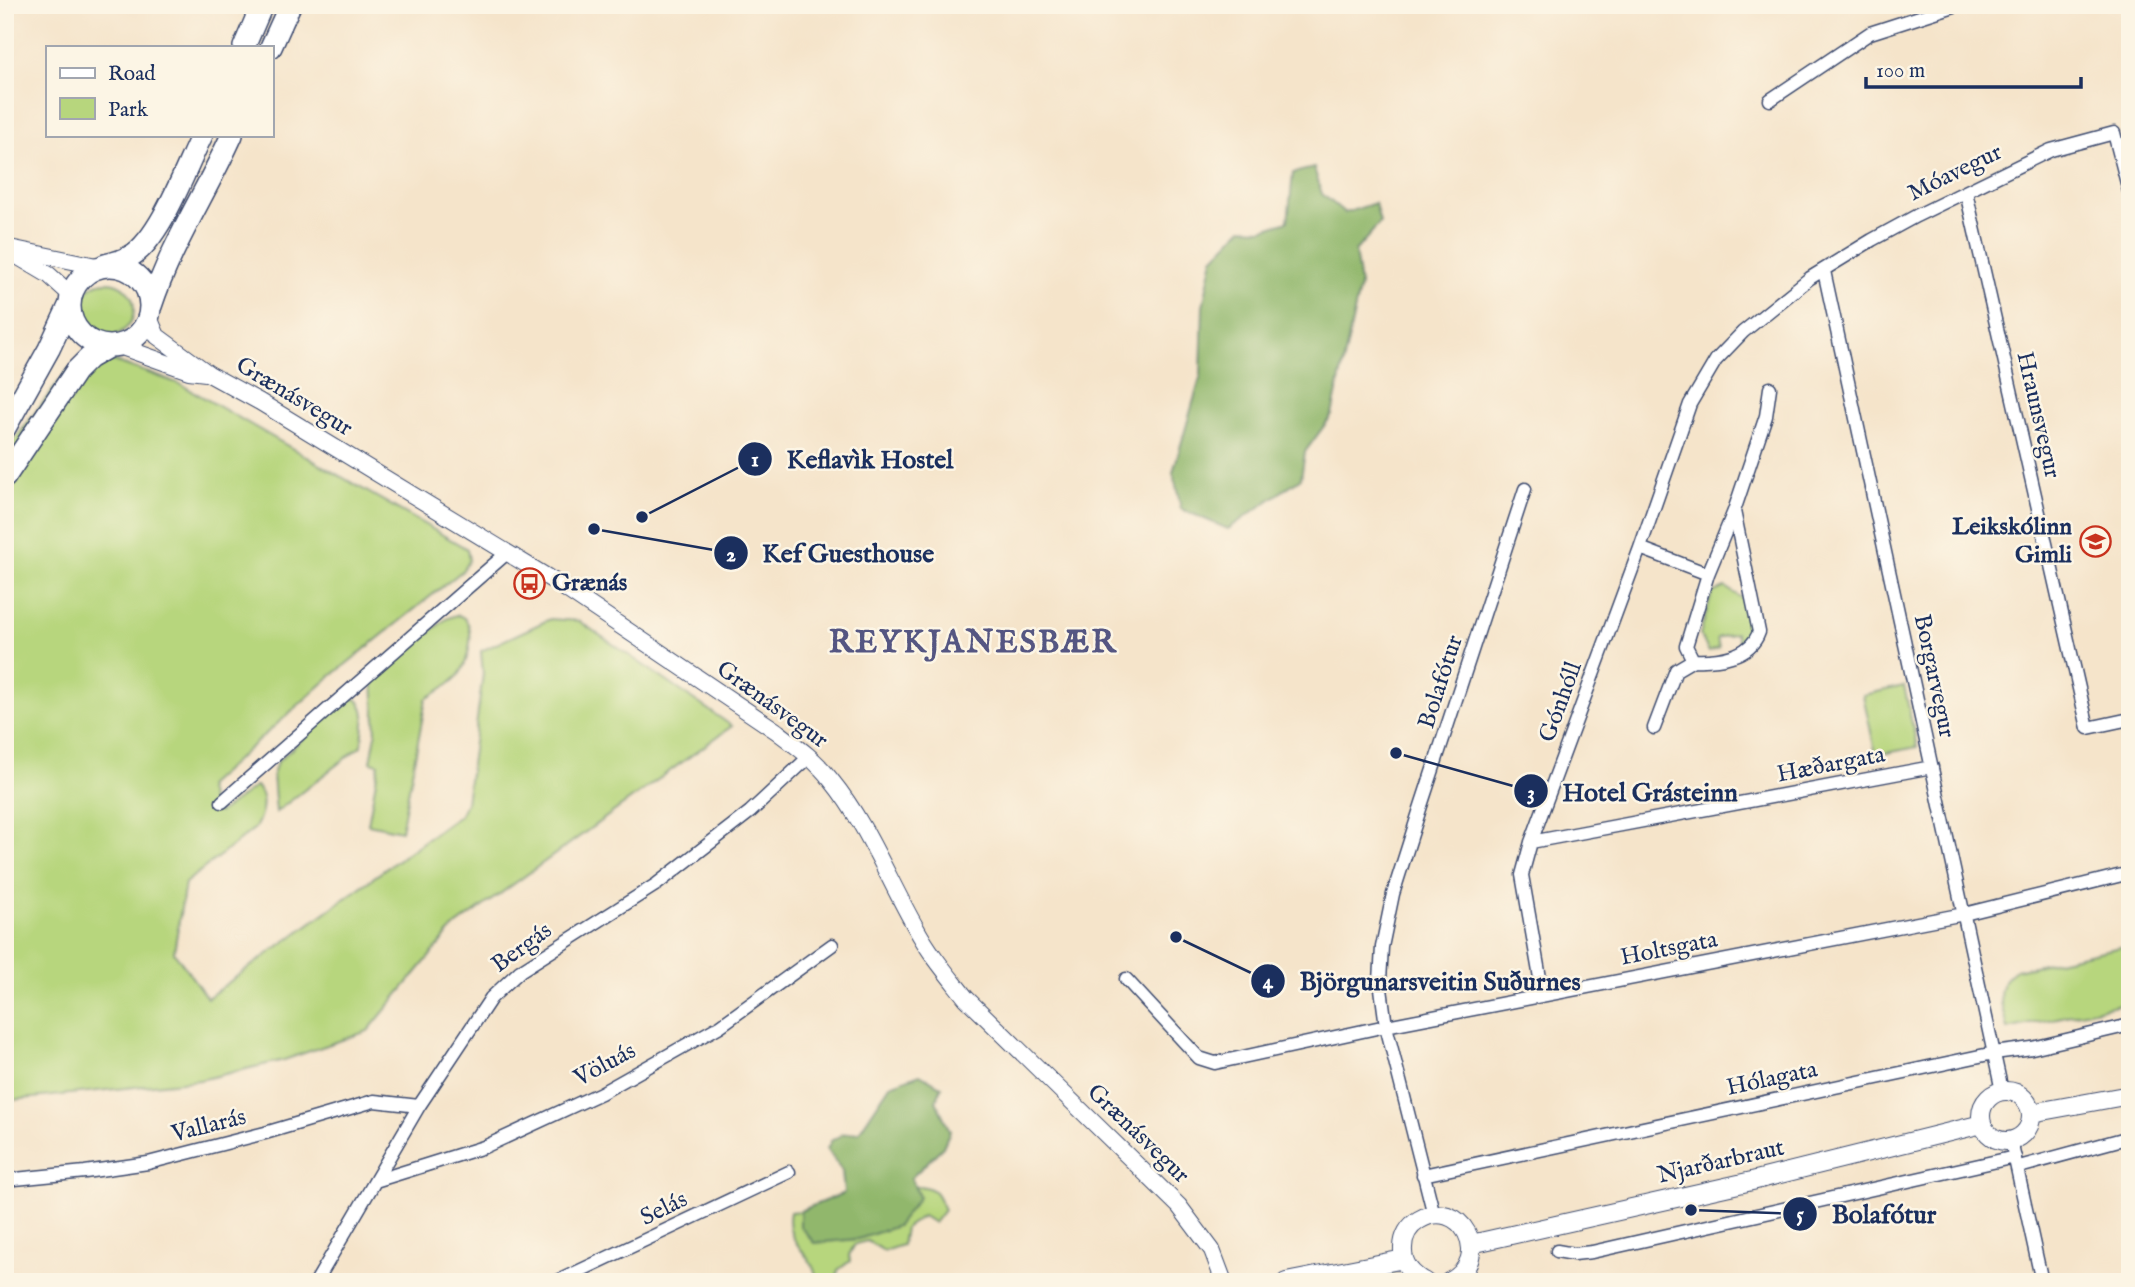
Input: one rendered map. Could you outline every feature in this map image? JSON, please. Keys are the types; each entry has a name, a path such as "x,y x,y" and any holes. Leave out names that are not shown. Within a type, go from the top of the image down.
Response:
{"highway":[{"path":"244,46 262,5"},
{"path":"271,46 290,5"},
{"path":"5,428 50,349 79,279 93,269 132,256 145,244 157,227 202,136"},
{"path":"5,477 76,371 89,358 138,336 150,313 165,267 232,136"},
{"path":"102,266 124,268 141,280 146,288 150,313"},
{"path":"70,300 71,318 85,339 96,345 113,346"}],"main road":[{"path":"2002,1091 2018,1093 2024,1098 2031,1112 2031,1120 2015,1155 2004,1141 1990,1136 1982,1124 1982,1106 1994,1093 2002,1091"},
{"path":"2031,1112 2130,1094"},
{"name":"Njarðarbraut","path":"1471,1244 1752,1181 1982,1124"},
{"path":"1425,1282 1409,1269 1404,1259 1404,1239 1415,1222 1434,1215 1444,1215 1462,1226 1471,1244 1469,1263 1464,1271 1449,1282"},
{"path":"1286,1282 1404,1259"}],"street":[{"path":"1770,100 1870,33 1957,5"},
{"name":"Móavegur","path":"1824,271 1872,240 2051,150 2114,133 2126,157"},
{"path":"2126,157 2130,195"},
{"name":"Hraunsvegur","path":"1966,192 2088,728 2130,719"},
{"path":"5,249 102,266"},
{"path":"5,249 32,263 70,300"},
{"name":"Gónhóll","path":"1543,995 1522,875 1531,842 1640,548 1690,404 1716,360 1743,332 1810,278 1824,271"},
{"name":"Borgarvegur","path":"1824,271 2002,1091"},
{"name":"Grænásvegur","path":"150,313 157,336 209,374 260,402 557,583 775,730 809,757 830,778 857,816 916,929 938,964 966,998 1179,1206 1212,1250 1224,1282"},
{"name":"Grænásvegur","path":"113,346 188,371 209,374"},
{"path":"1693,660 1686,646 1708,574 1734,511 1766,416 1770,388"},
{"name":"Bolafótur","path":"1434,1215 1386,1026 1380,965 1388,913 1525,489"},
{"path":"1654,729 1676,670 1693,660 1715,661 1743,651 1753,645 1759,632 1734,511"},
{"path":"1640,548 1708,574"},
{"path":"222,802 507,553"},
{"name":"Bergás","path":"316,1282 419,1105 491,998 520,971 657,884 750,812 809,757"},
{"name":"Hæðargata","path":"1531,842 1932,767"},
{"name":"Holtsgata","path":"1126,979 1199,1059 1215,1063 1386,1026 1964,914 2130,873"},
{"name":"Völuás","path":"375,1181 484,1147 601,1093 720,1026 832,945"},
{"name":"Hólagata","path":"1423,1175 1994,1053 2032,1048 2130,1025"},
{"name":"Vallarás","path":"5,1180 85,1172 161,1160 252,1137 374,1101 419,1105"},
{"path":"1557,1251 1574,1254 1592,1252 2015,1155 2130,1137"},
{"path":"2015,1155 2042,1282"},
{"name":"Selás","path":"556,1282 789,1172"}],"green space":[{"path":"1314,168 1322,194 1345,213 1375,203 1380,223 1355,251 1360,285 1332,415 1305,452 1301,478 1228,529 1181,509 1173,472 1201,375 1203,306 1213,258 1242,228 1263,229 1288,221 1293,173"},
{"path":"112,282 122,286 130,294 134,309 130,324 122,332 102,336 92,332 84,324 80,304 84,294 92,286"},
{"path":"114,361 180,384 467,549 469,560 462,571 330,677 207,786 212,805 219,813 256,786 263,801 262,812 255,828 185,883 174,952 207,998 460,815 466,803 483,674 481,651 550,619 579,621 732,726 453,928 368,1031 284,1060 200,1080 5,1101 5,452 68,370"},
{"path":"1725,587 1746,601 1747,629 1739,643 1736,633 1717,638 1719,648 1709,652 1700,635 1712,593"},
{"path":"456,615 468,624 469,652 458,676 426,699 401,831 368,824 379,764 371,762 376,734 373,680 380,671 446,619"},
{"path":"1904,686 1917,747 1876,755 1863,695"},
{"path":"354,698 364,713 361,746 276,812 273,774 277,762 345,701"},
{"path":"2130,945 2130,1002 2007,1029 2001,989 2003,983 2016,970"},
{"path":"920,1074 942,1087 936,1101 950,1131 943,1147 911,1178 919,1197 897,1226 859,1239 814,1243 800,1226 800,1211 844,1193 842,1171 827,1149 831,1141 843,1134 859,1132 890,1085"},
{"path":"914,1186 931,1189 939,1199 944,1210 934,1223 923,1216 905,1228 902,1245 884,1251 867,1241 855,1244 849,1255 850,1261 838,1270 836,1282 817,1282 811,1264 791,1233 790,1212 800,1211 800,1226 919,1197"},
{"path":"1383,1269 1406,1282 1316,1282"}],"place":[{"name":"Keflavìk Hostel","path":"642,517"},
{"name":"Kef Guesthouse","path":"594,529"},
{"name":"Leikskólinn Gimli","path":"2095,541"},
{"name":"Grænás","path":"529,583"},
{"name":"Hotel Grásteinn","path":"1396,753"},
{"name":"Björgunarsveitin Suðurnes","path":"1176,937"},
{"name":"Bolafótur","path":"1691,1210"}],"district":[{"name":"REYKJANESBÆR","path":"973,643"}]}
